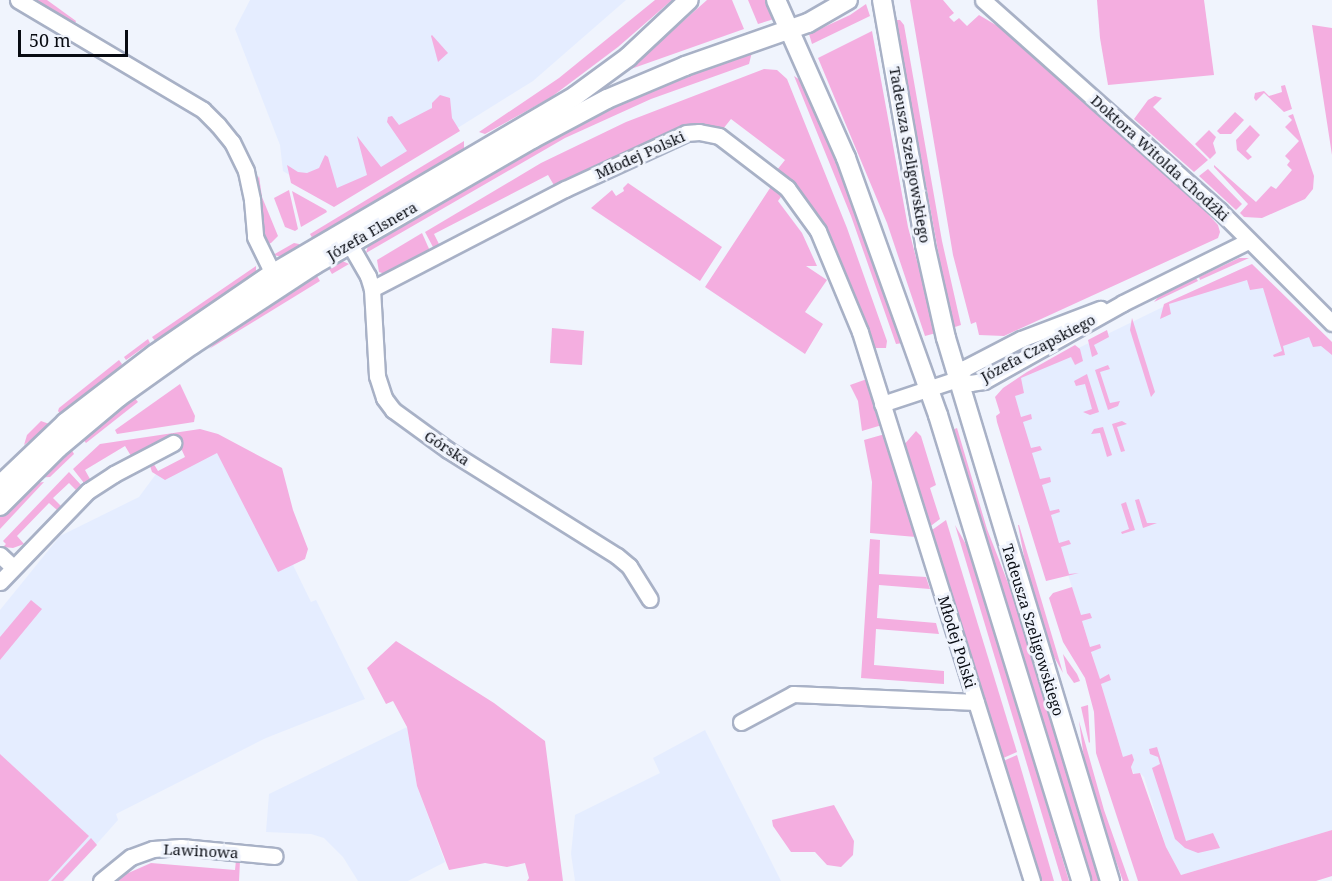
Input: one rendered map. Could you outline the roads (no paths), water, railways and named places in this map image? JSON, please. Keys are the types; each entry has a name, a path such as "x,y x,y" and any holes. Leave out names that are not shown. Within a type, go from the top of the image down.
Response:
{"street":[{"path":"18,0 203,110 218,125 232,142 246,171 252,200 255,237 275,280"},
{"name":"Józefa Elsnera","path":"0,485 59,428 104,392 275,280 575,96 628,57 689,0"},
{"name":"Tadeusza Szeligowskiego","path":"776,0 846,158 928,388 1081,881"},
{"name":"Józefa Elsnera","path":"346,238 607,99 685,66 789,30 820,17 848,0"},
{"name":"Tadeusza Szeligowskiego","path":"882,0 926,245 957,379 1110,881"},
{"name":"Doktora Witolda Chodźki","path":"983,0 1219,210 1332,323"},
{"name":"Młodej Polski","path":"372,289 595,174 675,137 699,132 719,136 787,188 818,231 857,324 1032,881"},
{"name":"Górska","path":"346,238 368,276 372,289 377,376 384,398 393,410 448,450 617,556 629,566 650,598"},
{"name":"Józefa Czapskiego","path":"957,379 965,368 1021,339 1082,314 1123,303 1248,241"},
{"name":"Józefa Elsnera","path":"0,506 63,443 119,397 275,280"},
{"path":"882,404 957,379"},
{"path":"0,582 88,491 102,481 173,443"},
{"path":"0,555 13,567"},
{"path":"741,722 793,694 976,702"},
{"name":"Lawinowa","path":"101,881 131,857 164,847 275,856"}]}
